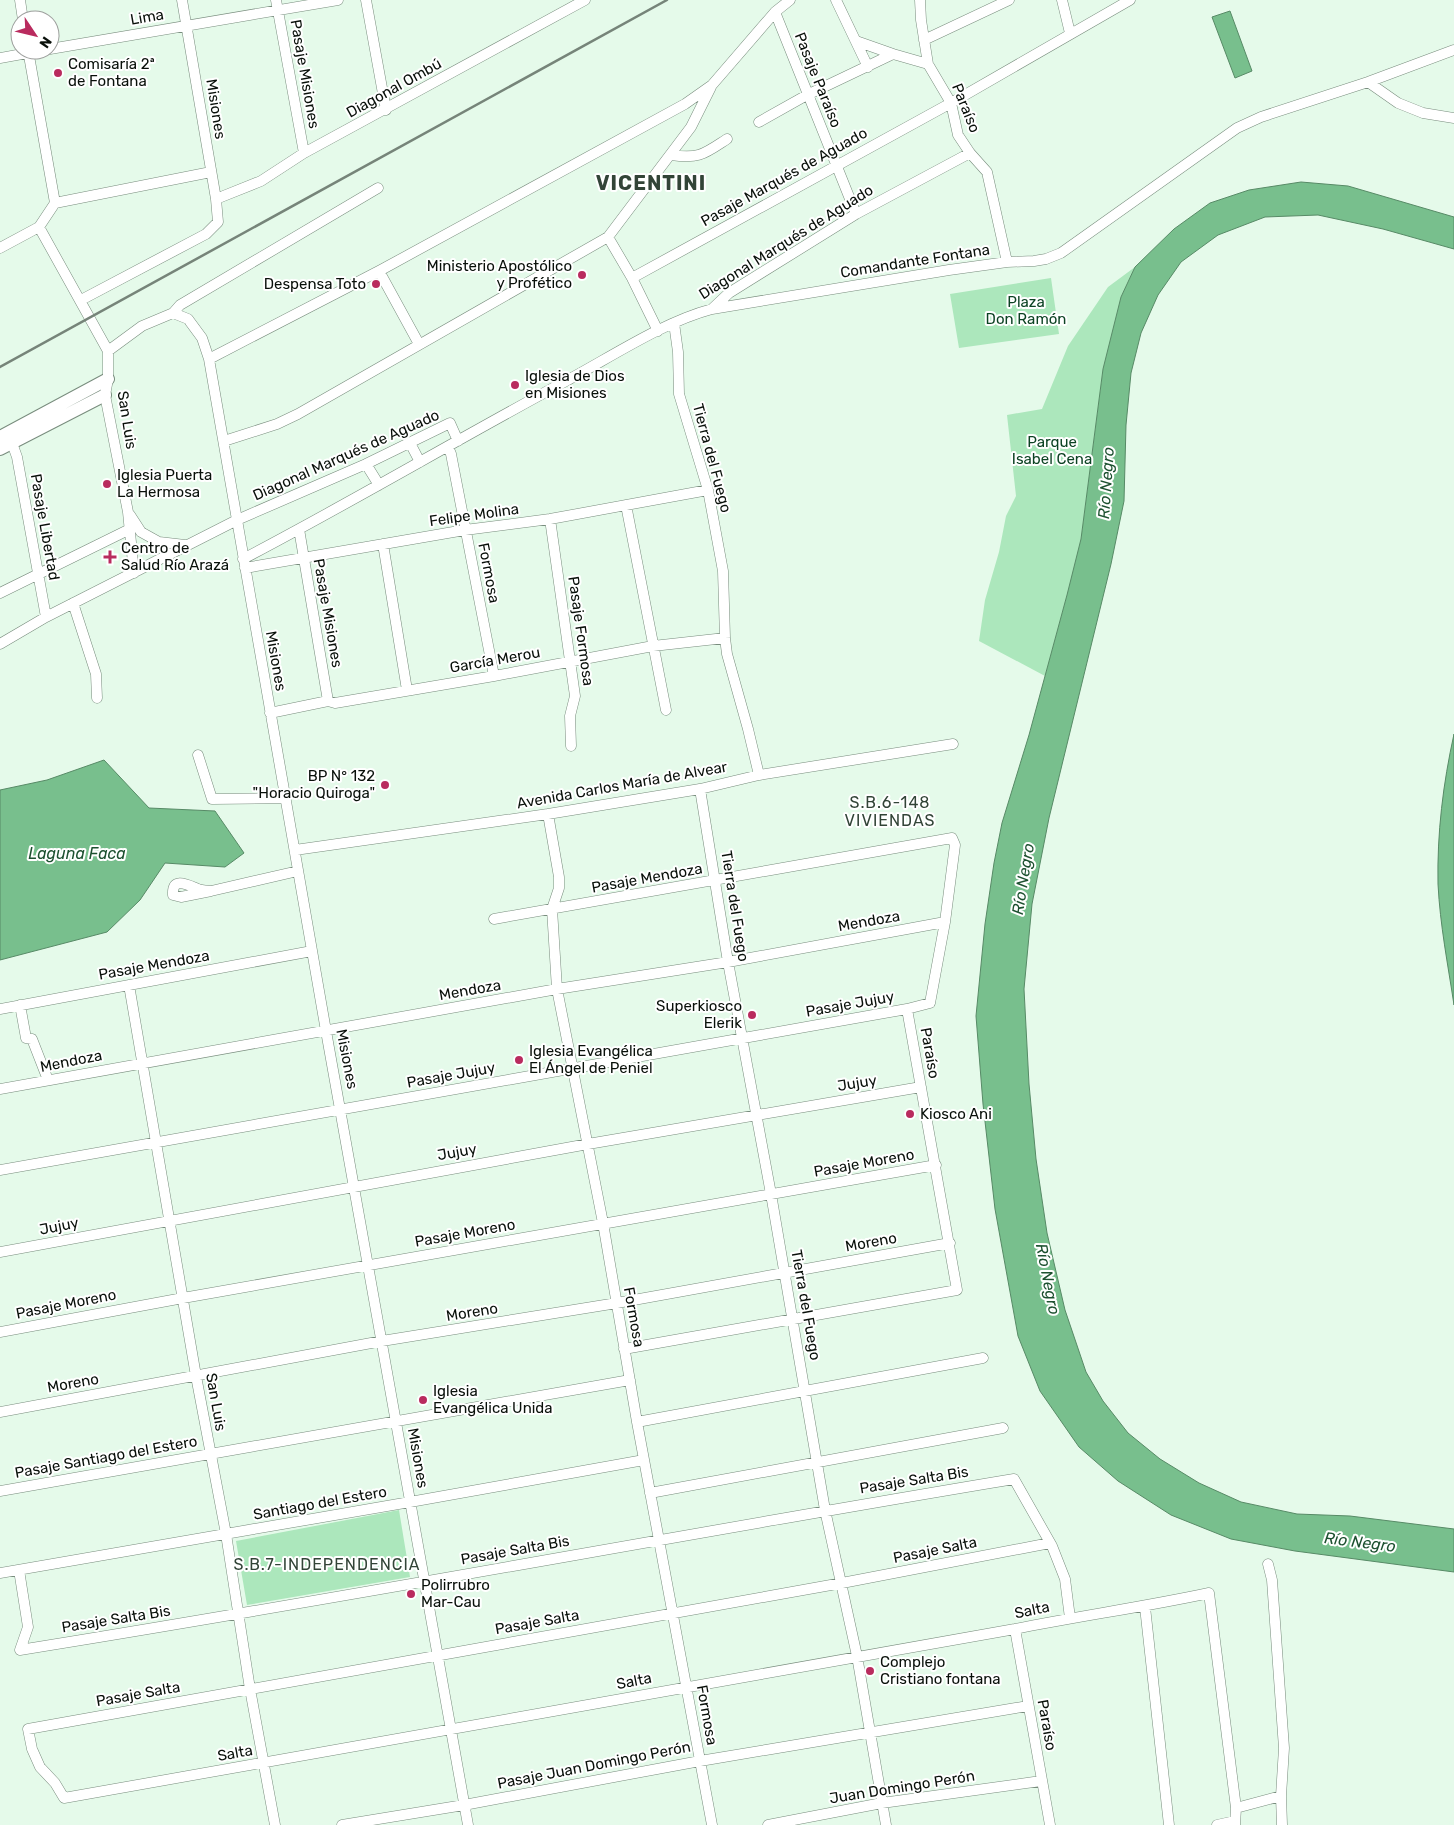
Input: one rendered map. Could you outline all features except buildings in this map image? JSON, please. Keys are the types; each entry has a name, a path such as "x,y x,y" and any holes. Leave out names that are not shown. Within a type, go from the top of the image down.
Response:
{"main road":[{"path":"0,437 108,379"},
{"path":"0,449 105,395"}],"street":[{"name":"Misiones","path":"80,300 206,234 218,222 212,172 182,0"},
{"name":"Pasaje Misiones","path":"276,0 304,153"},
{"name":"Lima","path":"60,47 338,0"},
{"path":"366,0 386,110"},
{"name":"Diagonal Ombú","path":"216,199 261,181 304,153 585,0"},
{"path":"224,441 277,424 608,237 691,128 712,86 775,12 790,0"},
{"path":"836,0 868,67"},
{"name":"Paraíso","path":"920,0 920,20 928,64 950,103 958,134 970,153 987,172 1007,262"},
{"path":"924,40 1010,0"},
{"path":"1062,0 1070,33"},
{"path":"950,103 1130,0"},
{"name":"Pasaje Paraíso","path":"775,12 856,214"},
{"path":"856,41 928,64"},
{"name":"Comandante Fontana","path":"712,310 1007,262 1046,259 1061,253 1237,128 1454,50"},
{"path":"759,122 807,95 893,54"},
{"path":"30,60 56,203"},
{"path":"1368,82 1398,103 1423,113 1454,118"},
{"path":"208,359 378,271 685,104 712,86"},
{"name":"Pasaje Marqués de Aguado","path":"632,278 950,103"},
{"path":"671,155 689,157 704,154 727,139"},
{"name":"Diagonal Marqués de Aguado","path":"244,563 299,529 539,395 674,323 697,313 712,310 729,293 856,214 970,153"},
{"path":"0,248 39,228 56,203 212,172"},
{"path":"108,351 142,326 173,313 180,305 378,188"},
{"name":"San Luis","path":"39,228 108,351 108,379 105,395 128,512 134,573"},
{"path":"608,237 632,278 658,331"},
{"path":"378,271 419,344"},
{"name":"Misiones","path":"173,313 188,320 202,338 224,441 312,952 468,1825"},
{"name":"Tierra del Fuego","path":"674,323 678,352 680,394 708,490 723,571 727,654 748,729 758,775"},
{"name":"Diagonal Marqués de Aguado","path":"0,644 46,617 185,545 450,424 458,441"},
{"name":"Pasaje Libertad","path":"12,443 17,457 46,617"},
{"path":"410,443 420,462"},
{"name":"Formosa","path":"448,447 451,454 494,676"},
{"path":"366,464 379,485"},
{"name":"Felipe Molina","path":"244,563 303,557 465,530 550,519 708,490"},
{"path":"626,505 666,710"},
{"path":"128,512 141,532 159,542 185,545"},
{"name":"Pasaje Formosa","path":"550,519 575,696 570,716 570,746"},
{"name":"Pasaje Misiones","path":"299,529 328,702"},
{"path":"0,593 130,530"},
{"path":"382,544 407,690"},
{"path":"73,603 96,674 97,698"},
{"name":"García Merou","path":"270,713 494,676 653,646 725,638"},
{"name":"Avenida Carlos María de Alvear","path":"295,850 548,814 700,789 758,775 953,744"},
{"path":"198,755 212,799 286,798"},
{"name":"Tierra del Fuego","path":"700,789 728,962 806,1391 825,1510 857,1656 886,1825"},
{"name":"Formosa","path":"548,814 559,877 559,888 552,909 557,989 603,1223 650,1494 712,1825"},
{"name":"Paraíso","path":"793,1320 957,1290 907,1009 930,1003 945,922 954,857 952,838"},
{"name":"Pasaje Mendoza","path":"494,919 952,838"},
{"path":"210,891 298,871"},
{"name":"Mendoza","path":"0,1089 143,1062 557,989 728,962 945,922"},
{"name":"Pasaje Mendoza","path":"0,1008 312,952"},
{"name":"San Luis","path":"129,985 196,1376 226,1534 250,1689 275,1825"},
{"path":"20,1004 26,1038 32,1039 48,1080"},
{"name":"Pasaje Jujuy","path":"0,1170 907,1009"},
{"name":"Jujuy","path":"0,1252 588,1144 921,1087"},
{"name":"Pasaje Moreno","path":"0,1332 936,1165"},
{"name":"Moreno","path":"0,1412 382,1342 617,1303 950,1243"},
{"path":"624,1349 793,1320"},
{"path":"637,1422 983,1358"},
{"name":"Pasaje Santiago del Estero","path":"0,1491 630,1380"},
{"path":"650,1494 1003,1428"},
{"name":"Santiago del Estero","path":"0,1574 644,1460"},
{"name":"Pasaje Salta Bis","path":"19,1570 28,1627 20,1650 239,1615 825,1510 1014,1479 1050,1543"},
{"path":"1050,1543 1065,1579 1070,1618"},
{"name":"Pasaje Salta","path":"64,1798 55,1783 40,1767 32,1749 28,1729 842,1583 1050,1543"},
{"path":"1268,1564 1272,1580 1284,1748 1281,1796 1282,1825"},
{"name":"Salta","path":"64,1798 1070,1618 1145,1607 1209,1593 1236,1808"},
{"path":"1145,1607 1169,1825"},
{"name":"Paraíso","path":"1015,1629 1050,1825"},
{"name":"Pasaje Juan Domingo Perón","path":"342,1825 700,1761 1028,1706"},
{"name":"Juan Domingo Perón","path":"768,1825 882,1803 1041,1781"},
{"path":"1217,1825 1235,1823 1236,1808 1281,1796"}],"green space":[{"name":"Parque Isabel Cena","path":"1135,267 1121,297 1103,369 1081,539 1045,676 979,641 985,600 999,552 1006,516 1016,496 1007,415 1042,409 1068,346 1108,287"},
{"name":"Plaza Don Ramón","path":"1051,278 1059,334 959,348 950,294"},
{"path":"399,1510 410,1577 247,1605 236,1541"}],"water":[{"path":"1230,11 1252,71 1235,78 1212,17"},
{"name":"Río Negro","path":"1301,182 1348,186 1454,217 1454,249 1383,229 1318,215 1265,217 1218,235 1181,262 1158,295 1141,333 1131,373 1126,425 1124,501 1111,564 1049,818 1032,904 1024,989 1029,1084 1036,1159 1047,1233 1065,1310 1086,1372 1103,1401 1128,1433 1160,1459 1199,1483 1241,1502 1297,1514 1350,1516 1454,1529 1454,1572 1295,1551 1231,1539 1171,1515 1118,1481 1079,1447 1040,1391 1018,1336 995,1209 983,1104 976,1016 985,924 994,863 1002,823 1029,735 1081,539 1103,369 1121,297 1135,267 1174,229 1210,203 1249,190"},
{"path":"1454,734 1454,1005 1440,915 1438,865 1442,809"},
{"name":"Laguna Faca","path":"104,760 149,808 215,811 244,853 225,867 165,863 140,900 107,932 0,960 0,790 47,780"}],"railway":[{"path":"0,367 667,0"}],"place":[{"name":"Comisaría 2ª de Fontana","path":"58,73"},
{"name":"Ministerio Apostólico y Profético","path":"582,275"},
{"name":"Despensa Toto","path":"376,284"},
{"name":"Iglesia de Dios en Misiones","path":"515,385"},
{"name":"Iglesia Puerta La Hermosa","path":"107,484"},
{"name":"Centro de Salud Río Arazá","path":"110,557"},
{"name":"BP N° 132 \"Horacio Quiroga\"","path":"385,785"},
{"name":"Superkiosco Elerik","path":"752,1015"},
{"name":"Iglesia Evangélica El Ángel de Peniel","path":"519,1060"},
{"name":"Kiosco Ani","path":"910,1114"},
{"name":"Iglesia Evangélica Unida","path":"423,1400"},
{"name":"Polirrubro Mar-Cau","path":"411,1594"},
{"name":"Complejo Cristiano fontana","path":"870,1671"}],"district":[{"name":"VICENTINI","path":"651,183"},
{"name":"S.B.6-148 VIVIENDAS","path":"890,811"},
{"name":"S.B.7-INDEPENDENCIA","path":"327,1564"}]}
